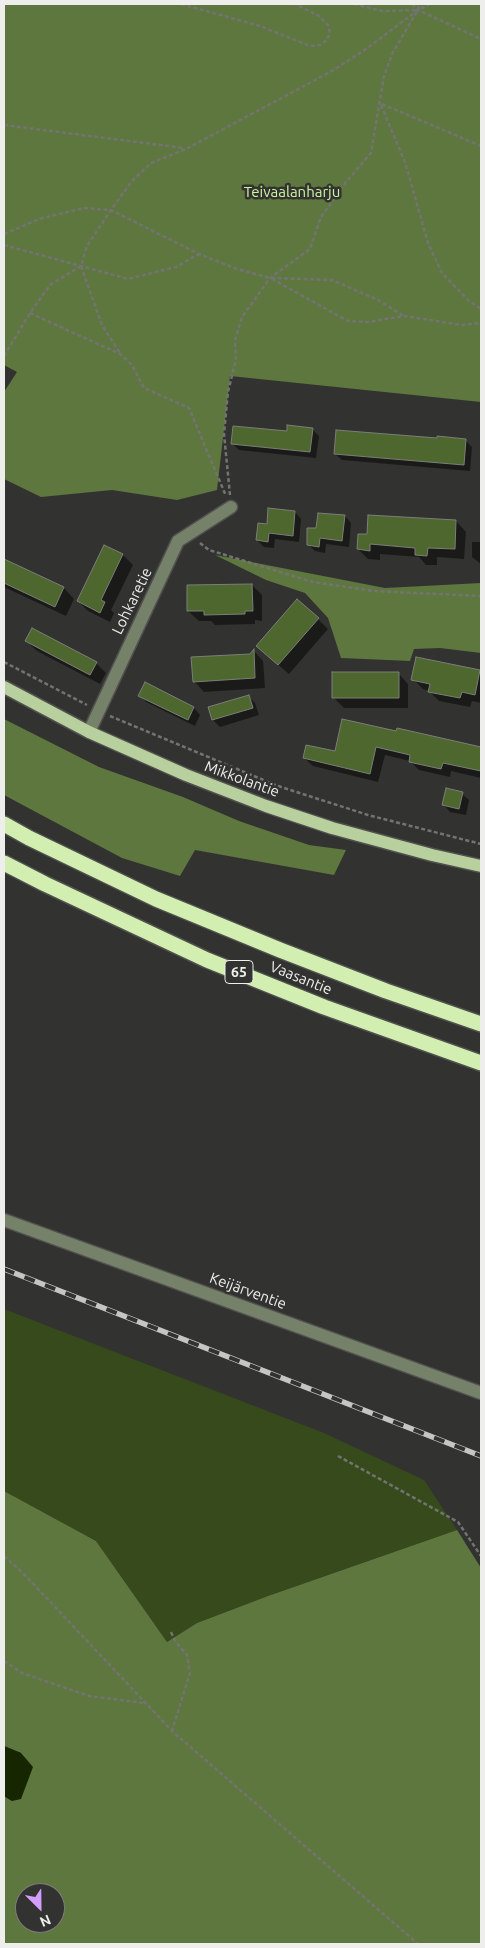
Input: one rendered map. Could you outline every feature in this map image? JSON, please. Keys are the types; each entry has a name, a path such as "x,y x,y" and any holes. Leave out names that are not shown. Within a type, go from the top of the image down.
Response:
{"highway":[{"name":"Vaasantie","path":"4,824 29,838 165,902 386,991 481,1024"},
{"name":"Vaasantie","path":"4,862 54,888 207,960 324,1007 481,1063"}],"main road":[{"name":"Mikkolantie","path":"4,687 89,732 186,775 266,806 332,828 481,866"}],"street":[{"name":"Lohkaretie","path":"89,732 97,711 178,541 231,507"},
{"name":"Keijärventie","path":"4,1220 481,1392"}],"path":[{"path":"181,4 260,26 310,46 320,45 327,40 330,33 328,25 319,16 296,4"},
{"path":"354,4 365,5 382,11 418,10"},
{"path":"412,4 418,10 481,39"},
{"path":"231,507 224,434 228,392 236,359 235,341 242,317 270,278 310,249 321,217 346,182 371,153 384,76 393,52 418,10 419,4"},
{"path":"231,507 189,408 144,388 132,365 120,354 102,325 82,266 87,246 132,181 151,164 186,149 332,72 418,10 430,4"},
{"path":"380,104 481,146"},
{"path":"380,104 405,162 428,243 442,273 469,301 481,309"},
{"path":"4,124 186,149"},
{"path":"4,234 39,219 84,208 111,210 200,254 237,269 270,278 332,280 378,300 404,316"},
{"path":"4,245 128,279 176,267 200,254"},
{"path":"4,356 30,313 50,285 82,266"},
{"path":"270,278 348,321 368,322 404,316 462,325 481,323"},
{"path":"30,313 120,354"},
{"path":"189,535 208,550 313,582 374,591 481,596"},
{"path":"4,662 97,711 278,786 368,815 481,844"},
{"path":"338,1456 458,1522 481,1556"},
{"path":"4,1556 22,1572 172,1731 418,1944"},
{"path":"171,1632 175,1641 187,1655 190,1673 172,1731"},
{"path":"4,1661 22,1673 89,1696 146,1703"}],"shaded area":[{"path":"4,1309 324,1433 424,1480 457,1530 268,1596 197,1623 167,1642 96,1541 4,1491"},
{"path":"4,1746 21,1753 33,1767 21,1799 12,1801 4,1796"}],"green space":[{"name":"Teivaalanharju","path":"4,4 481,4 481,402 230,376 217,490 177,500 112,490 41,497 4,479 4,392 17,372 4,365"},
{"path":"215,555 385,588 481,583 481,653 440,648 414,649 410,661 341,658 328,618 305,593 266,580"},
{"path":"4,719 99,767 183,797 239,821 309,845 346,850 334,875 195,850 180,876 122,858 4,795"},
{"path":"4,1491 96,1541 167,1642 197,1623 268,1596 457,1530 481,1568 481,1944 4,1944 4,1796 12,1801 21,1753 4,1746"}],"building":[{"path":"287,425 313,428 310,452 231,444 233,426 287,431"},
{"path":"336,430 466,439 464,465 334,454"},
{"path":"268,508 295,511 293,536 269,533 268,542 256,540 258,523 267,524"},
{"path":"318,513 345,515 342,541 320,538 319,547 307,545 307,528 316,528"},
{"path":"368,515 456,520 455,549 428,548 427,556 415,555 415,548 370,544 370,551 357,549 358,534 367,534"},
{"path":"104,545 123,554 101,600 105,602 100,613 77,601"},
{"path":"4,559 64,587 55,607 4,583"},
{"path":"252,584 253,611 245,611 245,614 204,615 204,611 187,611 187,585"},
{"path":"297,599 319,618 278,665 256,646"},
{"path":"32,628 97,662 90,675 25,641"},
{"path":"254,649 255,678 193,682 191,657 250,654"},
{"path":"416,657 480,670 475,695 462,692 460,698 428,692 430,684 411,680"},
{"path":"332,672 399,672 399,698 332,698"},
{"path":"145,682 194,707 188,720 138,696"},
{"path":"249,695 253,708 212,720 208,707"},
{"path":"342,719 396,731 397,728 481,747 481,771 443,763 441,769 409,762 410,755 376,747 370,774 303,758 306,745 335,751"},
{"path":"446,788 463,792 459,809 442,805"}],"railway":[{"path":"4,1269 481,1456"}]}
